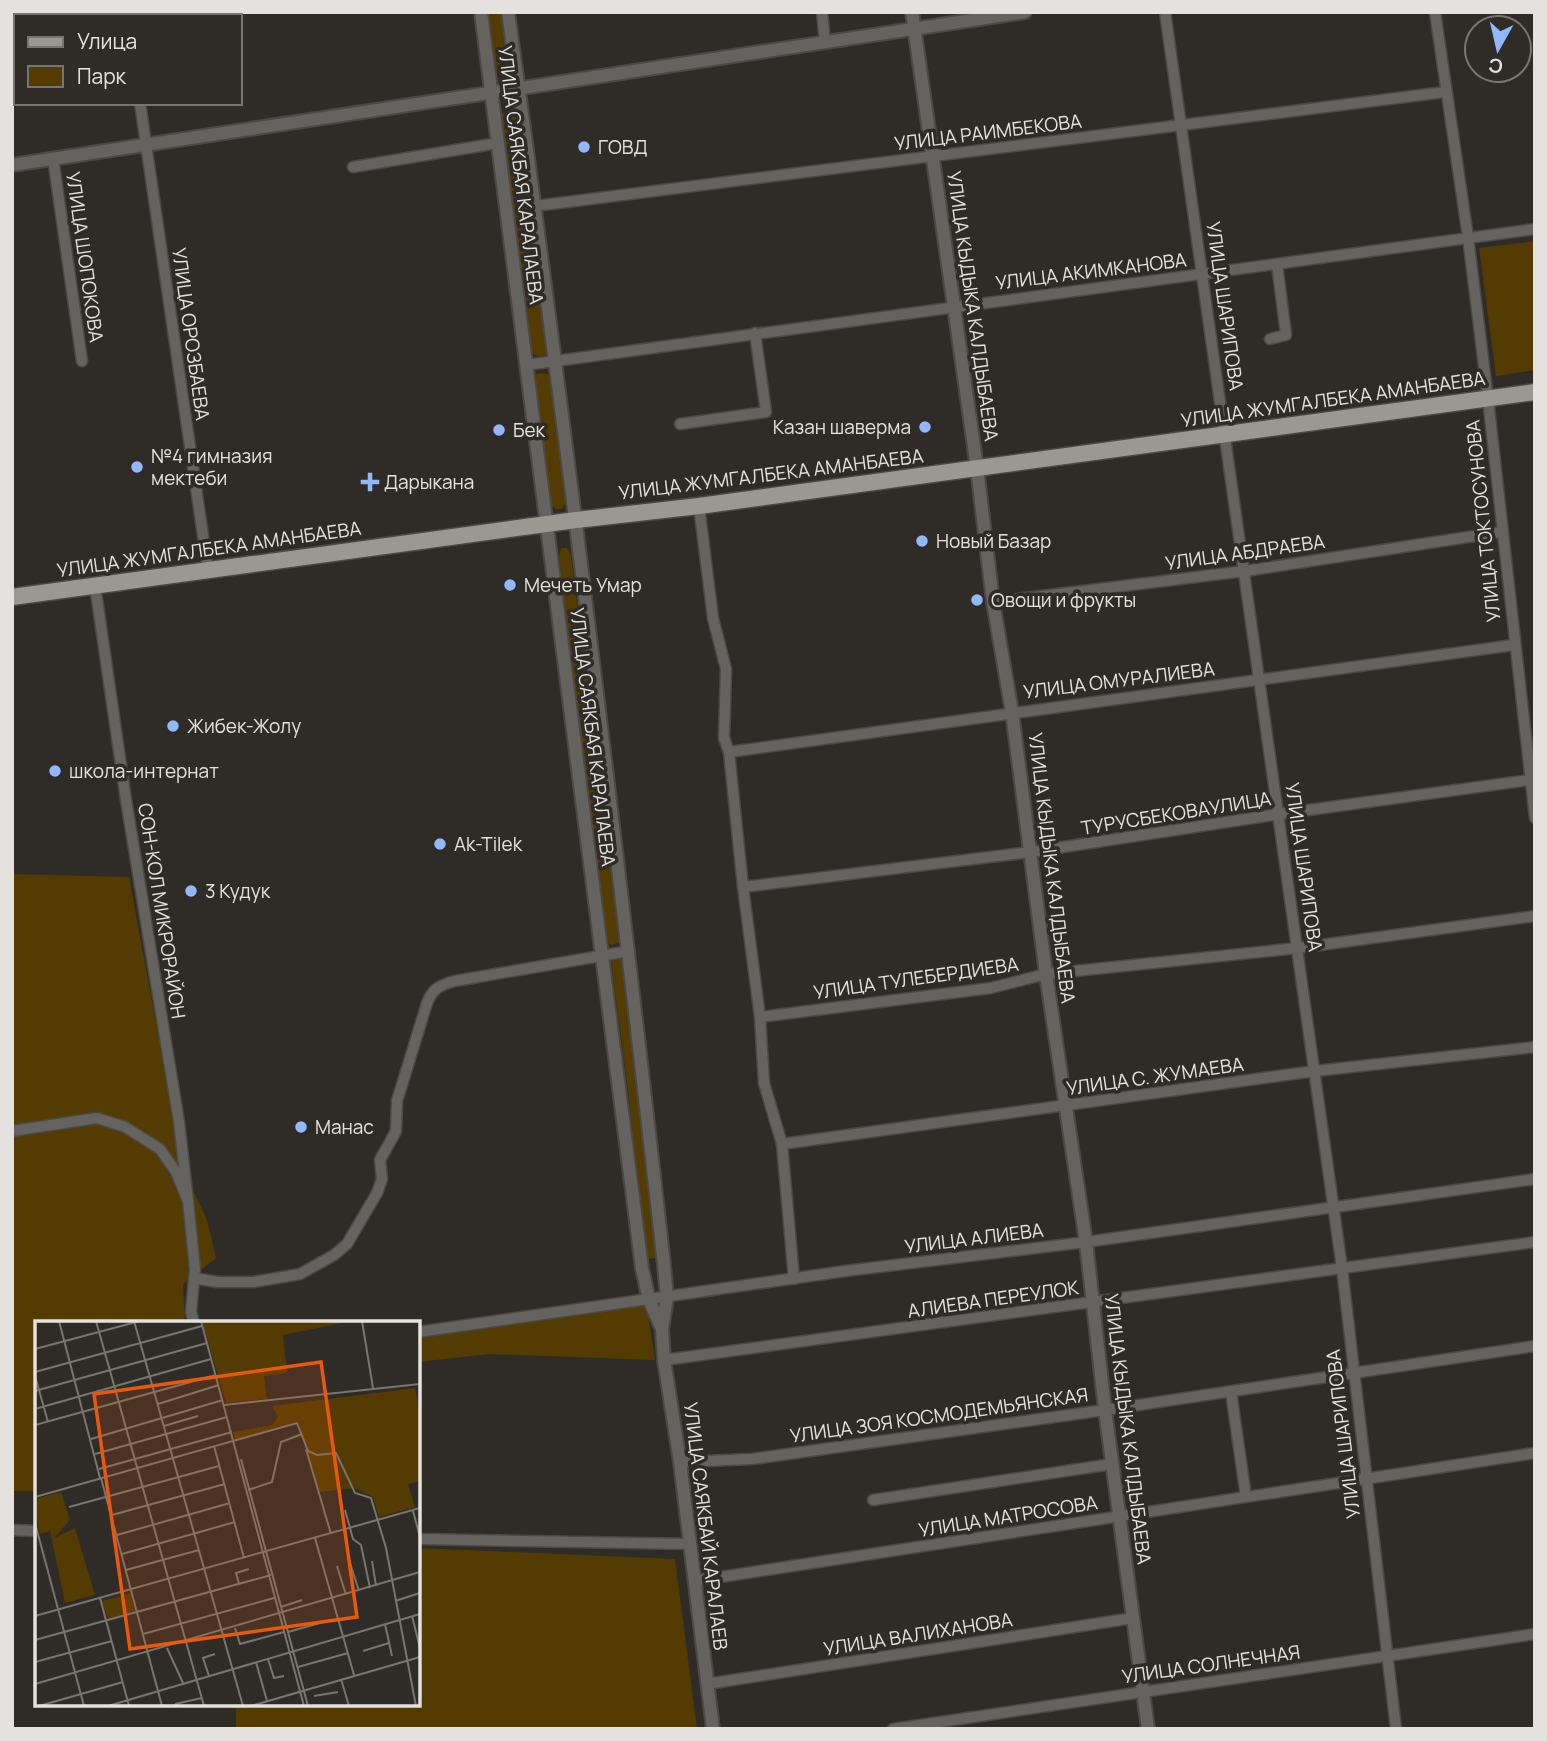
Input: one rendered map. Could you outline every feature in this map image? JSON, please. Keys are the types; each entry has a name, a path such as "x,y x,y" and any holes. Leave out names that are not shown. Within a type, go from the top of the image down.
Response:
{"main road":[{"name":"УЛИЦА ЖУМГАЛБЕКА АМАНБАЕВА","path":"12,597 1535,393"}],"street":[{"name":"УЛИЦА САЯКБАЯ КАРАЛАЕВА","path":"481,12 601,957 642,1268 649,1300"},
{"name":"УЛИЦА САЯКБАЯ КАРАЛАЕВА","path":"508,12 557,362 629,951 667,1297"},
{"path":"822,12 825,42"},
{"name":"УЛИЦА КЫДЫКА КАЛДЫБАЕВА","path":"912,12 977,468 993,602 1013,712 1046,974 1086,1242 1105,1410 1148,1729"},
{"path":"12,165 1025,12"},
{"name":"УЛИЦА ШАРИПОВА","path":"1165,12 1334,1207 1396,1729"},
{"name":"УЛИЦА ТОКТОСУНОВА","path":"1434,12 1468,237 1535,818"},
{"name":"УЛИЦА РАИМБЕКОВА","path":"535,206 1445,92"},
{"name":"УЛИЦА ОРОЗБАЕВА","path":"140,105 208,570"},
{"path":"353,167 498,144"},
{"name":"УЛИЦА ШОПОКОВА","path":"53,158 82,361"},
{"name":"УЛИЦА АКИМКАНОВА","path":"526,365 1535,229"},
{"path":"1270,339 1286,335 1277,264"},
{"path":"680,424 766,412 755,333"},
{"path":"699,506 713,618 726,669 724,738 729,752 760,1017 764,1083 782,1144 794,1279"},
{"name":"УЛИЦА АБДРАЕВА","path":"993,602 1245,571 1501,532"},
{"name":"СОН-КОЛ МИКРОРАЙОН","path":"95,585 126,800 179,1122 188,1201"},
{"name":"УЛИЦА ОМУРАЛИЕВА","path":"729,752 1514,645"},
{"name":"ТУРУСБЕКОВАУЛИЦА","path":"743,887 1031,852 1279,814 1530,780"},
{"name":"УЛИЦА ТУЛЕБЕРДИЕВА","path":"760,1017 979,990 1046,974 1298,948 1535,916"},
{"path":"194,1278 217,1282 253,1282 300,1274 326,1260 347,1244 382,1179 380,1160 396,1131 397,1101 427,1003 439,985 629,951"},
{"name":"УЛИЦА С. ЖУМАЕВА","path":"782,1144 1315,1071 1535,1047"},
{"path":"12,1131 97,1118 118,1124 160,1149 176,1172 188,1201 194,1278 191,1312 193,1321"},
{"name":"УЛИЦА АЛИЕВА","path":"420,1332 1535,1179"},
{"name":"АЛИЕВА ПЕРЕУЛОК","path":"664,1360 1535,1242"},
{"name":"УЛИЦА САЯКБАЙ КАРАЛАЕВ","path":"667,1297 662,1329 664,1360 680,1462 713,1729"},
{"name":"УЛИЦА САЯКБАЙ КАРАЛАЕВ","path":"649,1300 662,1329"},
{"name":"УЛИЦА ЗОЯ КОСМОДЕМЬЯНСКАЯ","path":"680,1462 752,1459 1231,1392 1535,1346"},
{"path":"1231,1392 1246,1497"},
{"name":"УЛИЦА МАТРОСОВА","path":"694,1581 1535,1453"},
{"path":"873,1500 1112,1464"},
{"path":"12,1530 35,1531"},
{"path":"420,1539 690,1545"},
{"name":"УЛИЦА ВАЛИХАНОВА","path":"707,1684 1133,1618"},
{"name":"УЛИЦА СОЛНЕЧНАЯ","path":"893,1729 1535,1634"}],"green space":[{"path":"489,12 502,12 509,68 505,73 496,70"},
{"path":"505,112 514,115 517,130 547,350 546,355 541,358 530,352 501,114"},
{"path":"1535,241 1535,370 1496,376 1479,248"},
{"path":"536,374 549,375 552,380 567,500 562,509 556,509 548,503 534,378"},
{"path":"561,548 567,548 571,556 619,938 619,943 610,945 607,939 559,557"},
{"path":"12,874 129,877 183,1169 207,1220 216,1258 183,1284 185,1321 35,1321 35,1491 12,1491"},
{"path":"616,957 621,958 623,966 657,1251 656,1258 648,1259 611,962"},
{"path":"646,1301 655,1360 490,1354 420,1362 420,1336"},
{"path":"420,1548 675,1559 697,1729 236,1729 236,1706 420,1706"}],"place":[{"name":"ГОВД","path":"584,147"},
{"name":"Казан шаверма","path":"925,427"},
{"name":"Бек","path":"499,430"},
{"name":"№4 гимназия мектеби","path":"137,467"},
{"name":"Дарыкана","path":"370,482"},
{"name":"Новый Базар","path":"922,541"},
{"name":"Мечеть Умар","path":"510,585"},
{"name":"Овощи и фрукты","path":"977,600"},
{"name":"Жибек-Жолу","path":"173,726"},
{"name":"школа-интернат","path":"55,771"},
{"name":"Ak-Tilek","path":"440,844"},
{"name":"3 Кудук","path":"191,891"},
{"name":"Манас","path":"301,1127"}]}
